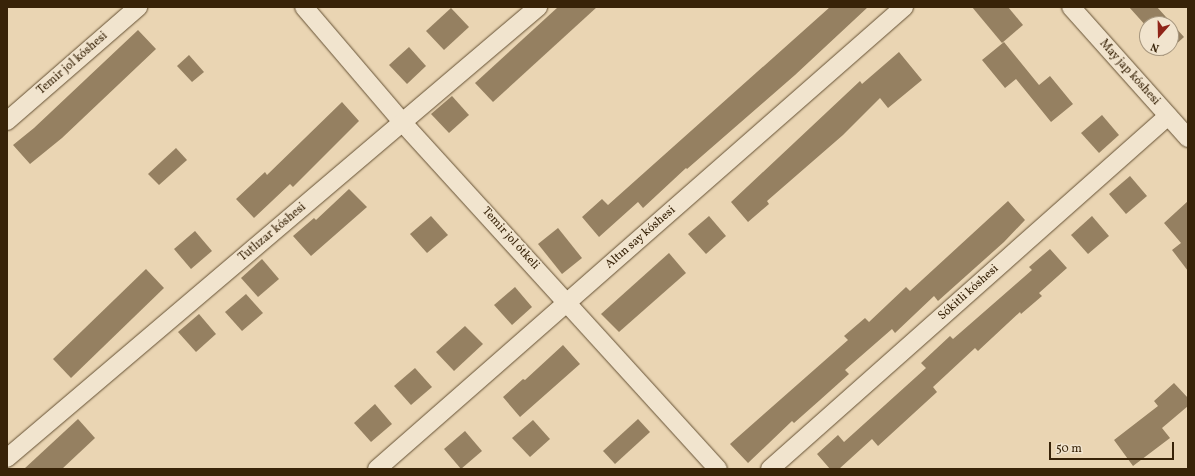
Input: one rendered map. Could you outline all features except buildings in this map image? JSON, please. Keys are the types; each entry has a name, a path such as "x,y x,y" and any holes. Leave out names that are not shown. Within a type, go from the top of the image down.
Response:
{"street":[{"name":"Temir jol kóshesi","path":"7,122 138,7"},
{"name":"Temir jol ótkeli","path":"304,7 403,123 718,469"},
{"name":"Tutlızar kóshesi","path":"7,458 538,7"},
{"name":"Altın say kóshesi","path":"377,469 904,7"},
{"name":"May jap kóshesi","path":"1071,7 1188,138"},
{"name":"Sókitli kóshesi","path":"770,469 1168,116"}]}
